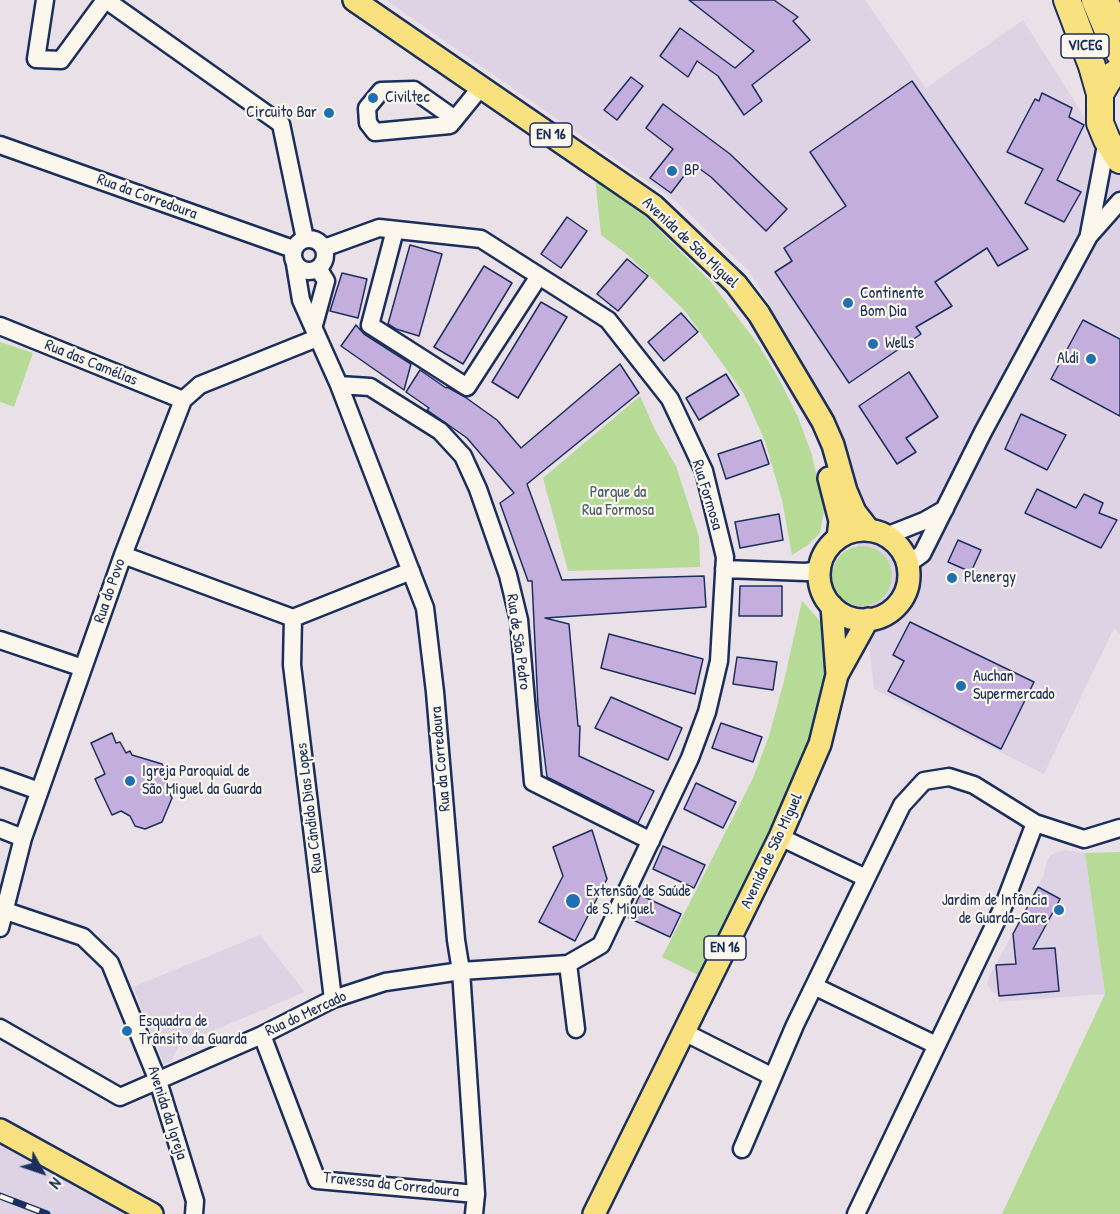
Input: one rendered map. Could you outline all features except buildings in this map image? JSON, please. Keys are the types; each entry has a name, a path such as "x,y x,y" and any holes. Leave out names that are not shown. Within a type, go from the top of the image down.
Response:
{"highway":[{"name":"VICEG","path":"1067,0 1100,94"},
{"name":"VICEG","path":"1095,0 1120,54"},
{"path":"1113,150 1100,123 1100,94 1110,77 1120,71"}],"main road":[{"name":"Avenida de São Miguel","path":"354,0 654,206 736,284 759,314 823,422 855,512 878,533"},
{"path":"1107,0 1112,11 1120,20"},
{"name":"Avenida de São Miguel","path":"792,370 815,432 833,494 840,521 838,538"},
{"path":"819,570 822,558 838,538 848,533 878,533"},
{"name":"EN 16","path":"878,533 896,543 908,564"},
{"path":"832,606 855,619 868,620 879,617 897,605 905,592 909,578 908,564"},
{"name":"EN 16","path":"819,570 824,596 832,606"},
{"name":"Avenida de São Miguel","path":"832,606 837,675"},
{"name":"Avenida de São Miguel","path":"594,1214 780,837 820,744 837,675 868,620"},
{"path":"0,1130 152,1214"}],"street":[{"path":"45,0 36,59 61,60 105,0 281,124 298,251"},
{"path":"455,119 414,90 381,91 367,108 368,123 375,132 450,125 455,119 481,87"},
{"name":"Rua da Corredoura","path":"0,145 298,251 318,241 324,248"},
{"path":"908,564 922,554 983,432 1089,236 1113,150"},
{"path":"1089,236 1112,217 1120,201"},
{"name":"Rua Formosa","path":"324,248 379,228 482,239 609,320 670,399 704,471 725,557 719,661 707,712 690,758 601,945 568,963 461,971"},
{"path":"395,230 370,325 467,387 539,276"},
{"path":"183,400 200,386 315,332 326,281 318,268 325,259 324,248"},
{"name":"Rua da Corredoura","path":"298,251 304,270 314,271 318,268"},
{"name":"Rua da Corredoura","path":"298,251 301,300 339,385 425,608 429,631 456,940 461,971 476,1194 474,1214"},
{"name":"Rua das Camélias","path":"0,326 183,400"},
{"name":"Rua de São Pedro","path":"339,385 370,387 440,432 463,456 478,489 508,575 519,620 533,782 651,841"},
{"name":"Rua do Povo","path":"0,928 2,910 39,791 123,555 183,400"},
{"path":"878,533 924,521 946,508"},
{"path":"123,555 293,618 411,572"},
{"path":"724,569 806,572 819,570"},
{"name":"Rua Cândido Dias Lopes","path":"293,618 292,665 333,999"},
{"path":"0,640 83,668"},
{"path":"0,777 39,791"},
{"path":"742,1149 814,986 902,805 924,781 949,777 974,785 1035,823 1084,839 1120,828"},
{"path":"856,1214 1003,907 1035,823"},
{"path":"0,829 23,838"},
{"path":"780,837 866,878"},
{"name":"Avenida da Igreja","path":"2,910 83,937 110,963 158,1082 195,1201 194,1214"},
{"path":"568,963 576,1029"},
{"name":"Rua do Mercado","path":"158,1082 262,1035 333,999 385,982 461,971"},
{"path":"814,986 936,1045"},
{"path":"0,1028 120,1097 158,1082"},
{"path":"684,1032 773,1077"},
{"name":"Travessa da Corredoura","path":"262,1035 317,1180 476,1194"}],"shaded area":[{"path":"386,0 865,0 926,88 1023,20 1120,173 1120,634 1114,628 1044,774 874,689 850,479 797,351 749,271 678,203"},
{"name":"Jardim de Infância de Guarda-Gare","path":"1063,850 1085,853 1105,994 999,1002 999,996 991,991 987,984 989,977 1044,875 1047,860 1051,855"},
{"path":"260,935 305,992 179,1045 171,1062 164,1064 133,987"},
{"path":"0,1140 139,1214 0,1214"}],"green space":[{"path":"595,177 642,213 710,281 760,347 780,381 798,417 812,455 824,510 820,533 808,545 792,555 782,500 765,441 744,394 685,311 628,255 601,235"},
{"path":"0,342 33,353 14,407 0,402"},
{"name":"Parque da Rua Formosa","path":"640,396 655,430 676,466 699,537 700,567 568,571 543,478"},
{"path":"862,546 879,551 887,559 892,576 887,593 879,601 862,606 845,601 837,593 832,576 837,559 845,551"},
{"path":"802,601 821,622 830,664 814,745 742,892 698,975 662,957 753,778 769,736"},
{"path":"1120,852 1120,1214 1002,1214 1105,994 1085,853"}],"railway":[{"path":"0,1196 47,1214"}],"place":[{"name":"Civiltec","path":"373,98"},
{"name":"Circuito Bar","path":"329,113"},
{"name":"BP","path":"672,171"},
{"name":"Continente Bom Dia","path":"848,303"},
{"name":"Wells","path":"873,344"},
{"name":"Aldi","path":"1091,359"},
{"name":"Plenergy","path":"952,578"},
{"name":"Auchan Supermercado","path":"961,686"},
{"name":"Igreja Paroquial de São Miguel da Guarda","path":"130,781"},
{"name":"Extensão de Saúde de S. Miguel","path":"573,901"},
{"name":"Jardim de Infância de Guarda-Gare","path":"1059,910"},
{"name":"Esquadra de Trânsito da Guarda","path":"127,1031"}]}
